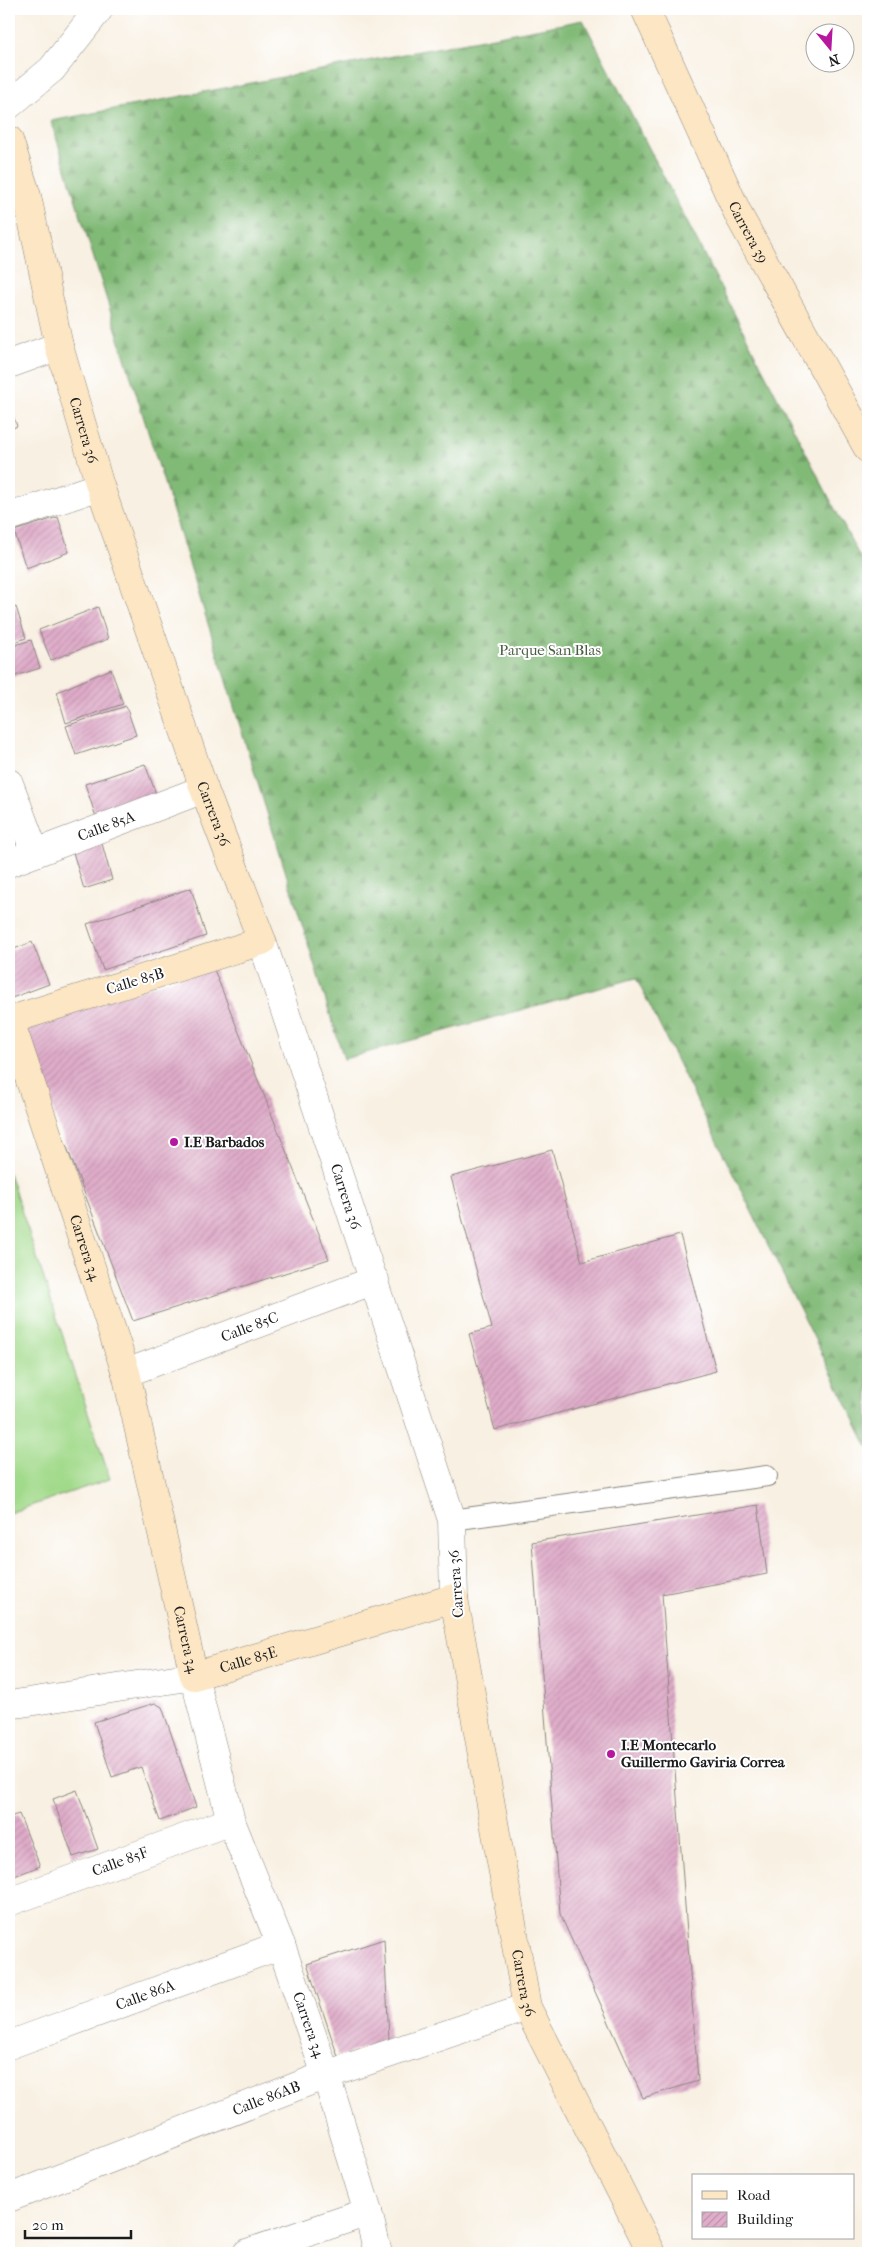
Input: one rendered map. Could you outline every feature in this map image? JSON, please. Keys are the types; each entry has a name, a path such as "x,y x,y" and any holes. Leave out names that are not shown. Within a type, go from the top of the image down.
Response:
{"street":[{"path":"9,105 52,68 99,9"},
{"name":"Carrera 39","path":"644,9 739,216 868,449"},
{"name":"Carrera 36","path":"9,140 18,198 100,486 204,789 262,941 375,1280 452,1520 454,1598 526,2007 652,2253"},
{"path":"9,364 59,346"},
{"path":"9,517 100,486"},
{"path":"9,783 35,853"},
{"name":"Calle 85A","path":"9,863 204,789"},
{"name":"Calle 85B","path":"10,1021 262,941"},
{"name":"Carrera 34","path":"10,1021 126,1373 194,1676 231,1821 282,1944 326,2075 368,2212 378,2253"},
{"name":"Calle 85C","path":"126,1373 375,1280"},
{"name":"Calle 85E","path":"9,1706 194,1676 454,1598"},
{"name":"Calle 85F","path":"9,1902 231,1821"},
{"name":"Calle 86A","path":"9,2045 282,1944"},
{"name":"Calle 86AB","path":"9,2198 326,2075 526,2007"},
{"path":"247,2253 368,2212"}],"lane":[{"path":"452,1520 767,1476"}],"green space":[{"name":"Parque San Blas","path":"583,20 868,573 868,1447 636,978 344,1059 51,121"},
{"path":"9,1173 110,1479 9,1513"}],"building":[{"path":"9,405 17,426 9,430"},
{"path":"58,517 69,552 26,568 14,531"},
{"path":"16,607 26,638 9,644 9,610"},
{"path":"98,607 108,639 51,660 39,630"},
{"path":"31,640 40,668 9,678 9,647"},
{"path":"111,669 123,704 66,723 57,692"},
{"path":"126,706 136,735 76,755 66,726"},
{"path":"145,764 158,799 97,820 85,784"},
{"path":"9,814 21,845 9,850"},
{"path":"101,840 112,880 84,889 72,849"},
{"path":"191,888 206,936 103,970 87,924"},
{"path":"32,942 49,984 9,999 9,951"},
{"name":"I.E Barbados","path":"213,967 329,1259 133,1321 21,1026"},
{"path":"552,1150 582,1262 680,1235 716,1371 495,1430 469,1334 492,1328 451,1177"},
{"name":"I.E Montecarlo Guillermo Gaviria Correa","path":"758,1505 767,1574 662,1594 698,2081 643,2098 560,1914 532,1542"},
{"path":"155,1703 162,1707 196,1807 160,1821 141,1767 112,1777 94,1722"},
{"path":"77,1790 98,1849 73,1857 53,1799"},
{"path":"19,1814 40,1866 12,1877 9,1869 9,1817"},
{"path":"384,1939 389,2039 338,2057 307,1964"}],"place":[{"name":"I.E Barbados","path":"174,1142"},
{"name":"I.E Montecarlo Guillermo Gaviria Correa","path":"611,1754"}]}
